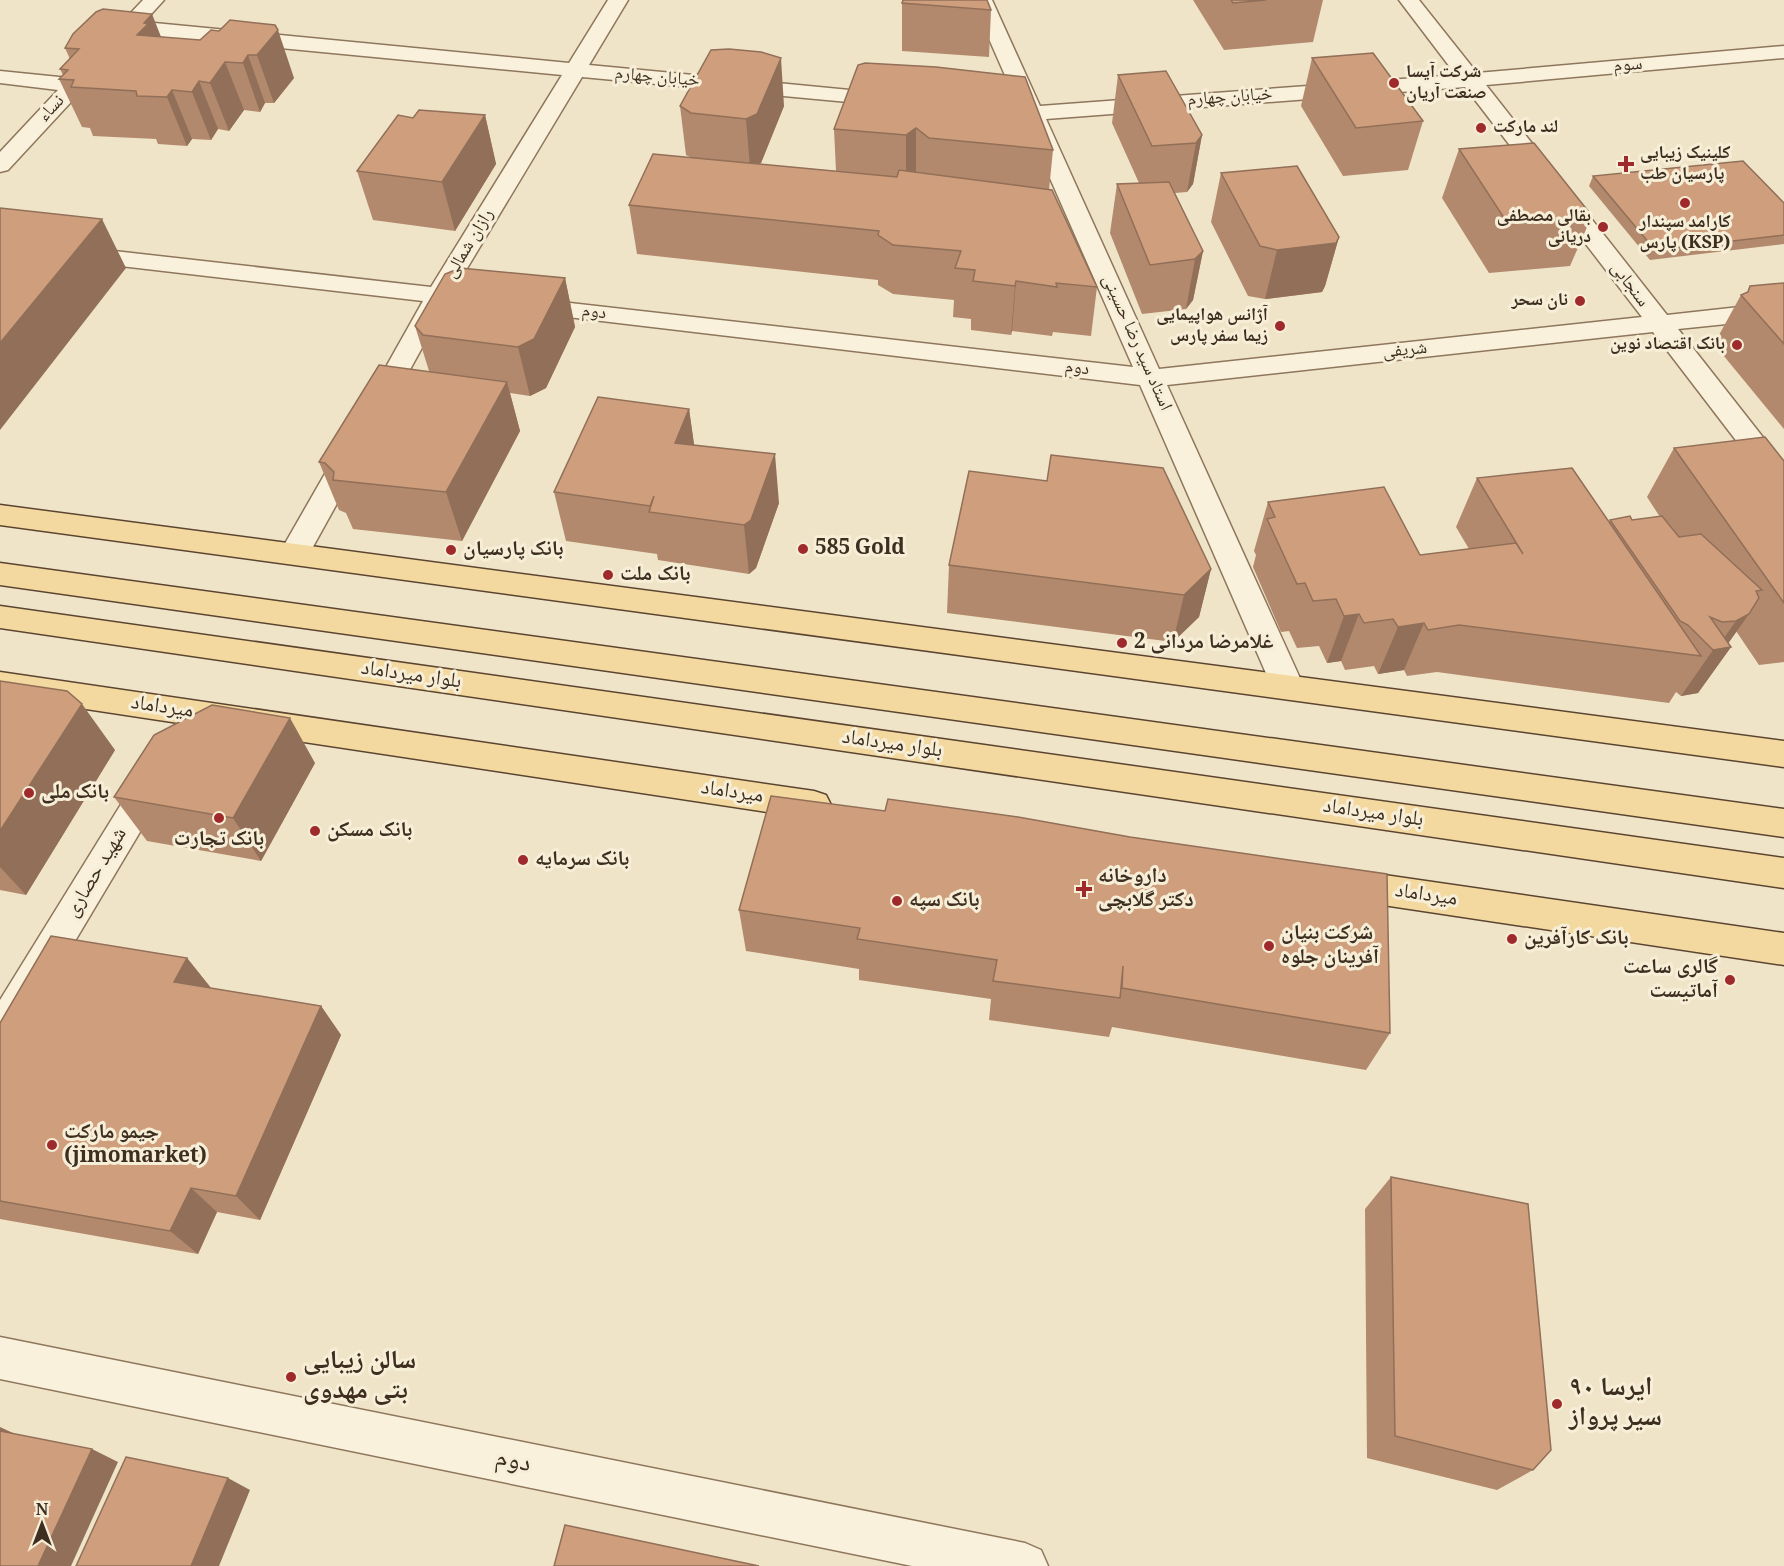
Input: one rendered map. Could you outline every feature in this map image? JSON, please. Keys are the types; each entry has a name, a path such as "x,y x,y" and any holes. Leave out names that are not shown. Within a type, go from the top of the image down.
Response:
{"main road":[{"path":"0,515 1784,754"},
{"path":"0,574 1784,823"},
{"name":"بلوار میرداماد","path":"0,617 1784,873"},
{"name":"میرداماد","path":"0,684 847,810"},
{"name":"میرداماد","path":"1309,879 1784,950"}],"street":[{"name":"نساء","path":"0,165 154,0"},
{"name":"رازان شمالی","path":"294,554 438,296 618,0"},
{"name":"استاد سید رضا حسینی","path":"982,0 1288,687"},
{"name":"سنجابی","path":"1409,0 1784,483"},
{"name":"خیابان چهارم","path":"129,27 915,102"},
{"name":"سوم","path":"1472,80 1784,52"},
{"path":"0,77 75,85"},
{"name":"خیابان چهارم","path":"973,108 1032,113 1472,80"},
{"name":"دوم","path":"0,245 1152,378"},
{"name":"شریفی","path":"1152,378 1784,310"},
{"name":"شهید حصاری","path":"0,1033 194,713"},
{"name":"دوم","path":"0,1358 1025,1566"}],"building":[{"path":"903,0 987,0 991,10 902,3"},
{"path":"1231,0 1266,0 1233,3"},
{"path":"103,9 152,14 144,23 148,24 137,35 200,40 211,30 219,31 230,20 275,25 278,30 257,55 248,55 243,63 225,62 210,83 199,81 192,92 172,90 167,97 137,96 136,91 71,87 74,80 59,79 68,70 60,69 79,49 65,48 73,34 96,12"},
{"path":"711,50 761,52 781,58 757,114 746,119 691,113 680,106"},
{"path":"1373,53 1423,121 1356,128 1312,58"},
{"path":"865,63 936,67 1025,77 1053,150 929,138 916,128 906,135 834,129 858,65"},
{"path":"1166,71 1202,135 1196,143 1152,146 1118,75"},
{"path":"419,110 485,115 442,182 357,171 398,115 413,118"},
{"path":"1534,143 1592,216 1508,224 1459,149"},
{"path":"653,154 897,177 899,170 1052,190 1097,287 1056,283 1057,287 1016,281 1015,286 973,281 975,270 955,268 961,251 893,245 878,235 879,231 629,205"},
{"name":"کارامد سپندار پارس (KSP)","path":"1743,161 1784,203 1784,235 1655,250 1593,176"},
{"path":"1297,166 1339,237 1336,243 1277,250 1260,246 1221,173"},
{"path":"1169,182 1203,251 1195,259 1150,265 1117,184"},
{"path":"0,208 102,219 0,343"},
{"path":"460,268 565,278 534,339 518,347 423,335 415,326 445,274"},
{"path":"1784,283 1784,344 1741,295 1748,292 1750,286"},
{"path":"379,365 507,382 446,492 333,480 334,472 325,463 319,462"},
{"path":"598,397 689,409 675,443 775,454 751,520 744,525 649,512 654,496 650,506 554,492"},
{"path":"1765,437 1784,461 1784,603 1674,448"},
{"path":"1051,455 1163,468 1211,569 1184,595 949,565 969,471 1047,481"},
{"path":"1572,468 1701,656 1459,625 1428,630 1424,623 1398,627 1393,619 1364,623 1359,614 1344,616 1336,599 1313,601 1305,583 1297,584 1267,519 1275,517 1268,502 1384,487 1420,555 1516,543 1523,554 1477,478"},
{"path":"1630,516 1632,520 1662,516 1679,537 1701,534 1762,590 1756,591 1759,598 1749,614 1736,621 1722,622 1710,617 1731,647 1713,650 1688,625 1680,621 1610,520"},
{"path":"0,681 67,691 82,704 0,831"},
{"path":"212,705 290,718 233,818 114,797 154,735"},
{"path":"771,796 885,811 888,799 1387,874 1390,1033 1122,988 1123,966 1120,998 993,981 997,960 857,939 860,928 739,910"},
{"path":"51,936 187,958 174,982 321,1006 236,1196 191,1188 170,1231 0,1201 0,1023"},
{"path":"1391,1177 1528,1204 1551,1450 1533,1470 1395,1436"},
{"path":"0,1431 92,1449 38,1566 0,1566"},
{"path":"126,1457 228,1478 191,1566 76,1566"},
{"path":"565,1525 759,1566 554,1566"}],"place":[{"name":"شرکت آیسا صنعت آریان","path":"1394,83"},
{"name":"لند مارکت","path":"1481,128"},
{"name":"کلینیک زیبایی پارسیان طب","path":"1626,164"},
{"name":"کارامد سپندار پارس (KSP)","path":"1685,203"},
{"name":"بقالی مصطفی دریانی","path":"1603,227"},
{"name":"نان سحر","path":"1580,301"},
{"name":"آژانس هواپیمایی زیما سفر پارس","path":"1280,326"},
{"name":"بانک اقتصاد نوین","path":"1737,345"},
{"name":"585 Gold","path":"803,549"},
{"name":"بانک پارسیان","path":"451,550"},
{"name":"بانک ملت","path":"608,575"},
{"name":"غلامرضا مردانی 2","path":"1122,643"},
{"name":"بانک ملی","path":"29,793"},
{"name":"بانک تجارت","path":"219,818"},
{"name":"بانک مسکن","path":"315,831"},
{"name":"بانک سرمایه","path":"523,860"},
{"name":"داروخانه دکتر گلابچی","path":"1084,889"},
{"name":"بانک سپه","path":"897,901"},
{"name":"بانک کارآفرین","path":"1512,939"},
{"name":"شرکت بنیان آفرینان جلوه","path":"1269,946"},
{"name":"گالری ساعت آماتیست","path":"1730,980"},
{"name":"جیمو مارکت (jimomarket)","path":"52,1145"},
{"name":"سالن زیبایی بتی مهدوی","path":"291,1377"},
{"name":"ایرسا ۹۰ سیر پرواز","path":"1557,1404"}]}
